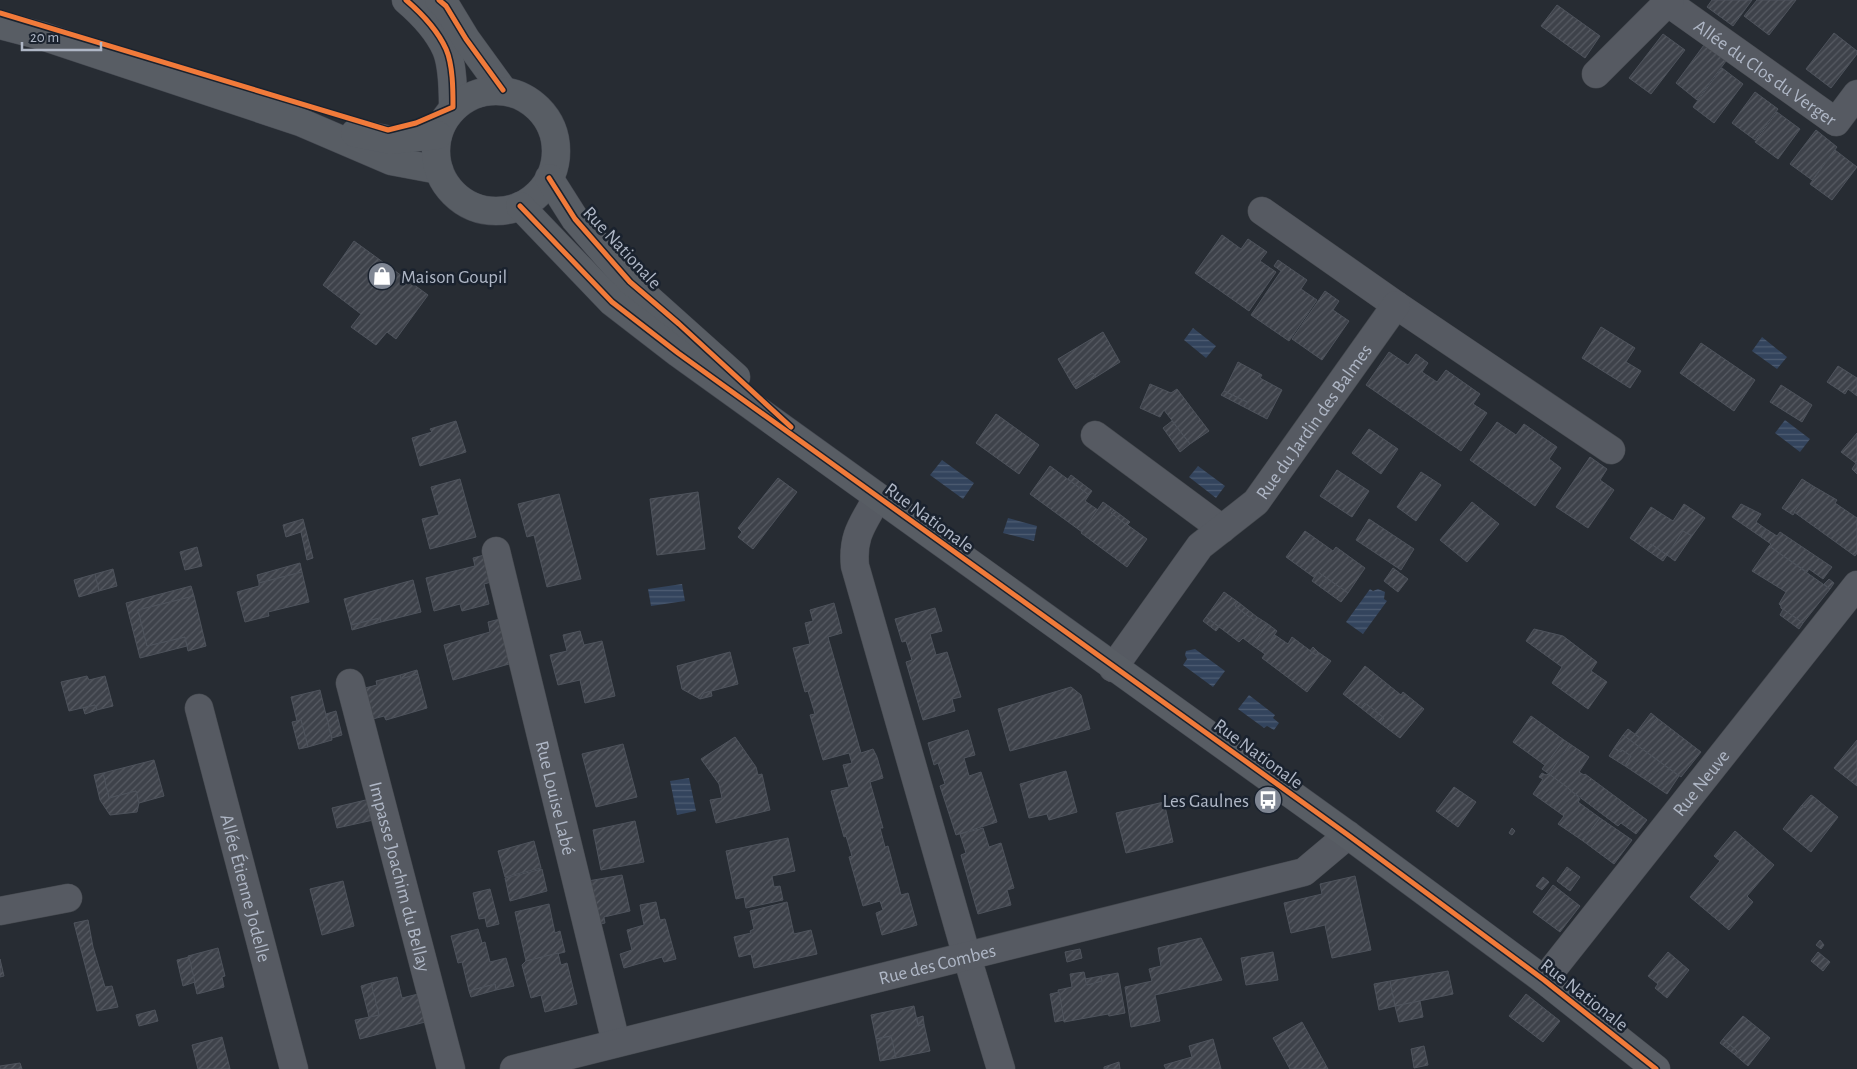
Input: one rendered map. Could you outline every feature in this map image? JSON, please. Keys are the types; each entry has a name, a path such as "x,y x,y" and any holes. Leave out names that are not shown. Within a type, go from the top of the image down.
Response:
{"main road":[{"path":"406,0 422,15 446,49 454,85 453,107"},
{"path":"439,0 446,6 466,39 503,90"},
{"path":"0,25 42,36 300,122 391,161 439,170"},
{"path":"503,90 524,97 544,115 551,126 556,152 554,166 549,178 542,190 532,199 520,206 504,210 488,210 472,206 458,197 446,185 439,170 436,146 443,122 453,107 472,95 485,91 503,90"},
{"path":"300,122 390,140 438,135"},
{"name":"Rue Nationale","path":"549,178 575,219 630,282 679,324 839,470"},
{"name":"Rue Nationale","path":"520,206 612,302 678,353 1113,668 1348,835 1544,980 1656,1069"}],"street":[{"path":"1596,74 1668,1"},
{"name":"Allée du Clos du Verger","path":"1668,1 1836,122 1857,94"},
{"path":"1262,211 1396,305 1610,450"},
{"name":"Rue du Jardin des Balmes","path":"1113,668 1200,546 1256,502 1396,305"},
{"path":"1095,434 1222,529"},
{"path":"877,498 856,536 854,550 855,566 1001,1069"},
{"name":"Rue Louise Labé","path":"496,551 616,1043"},
{"name":"Rue Neuve","path":"1544,980 1857,585"},
{"name":"Impasse Joachim du Bellay","path":"350,683 451,1069"},
{"name":"Allée Étienne Jodelle","path":"199,708 294,1069"},
{"name":"Rue des Combes","path":"514,1069 1304,872 1348,835"},
{"path":"0,911 68,898"}],"water":[{"path":"1193,328 1216,346 1206,358 1184,340"},
{"path":"1762,337 1787,357 1777,369 1752,351"},
{"path":"1785,420 1810,439 1800,452 1775,433"},
{"path":"942,460 974,483 963,499 930,475"},
{"path":"1198,466 1225,486 1216,498 1189,477"},
{"path":"1008,518 1037,526 1034,541 1003,533"},
{"path":"682,584 685,601 651,606 648,589"},
{"path":"1370,589 1373,591 1378,589 1385,592 1384,599 1387,601 1363,634 1346,622"},
{"path":"1195,649 1225,671 1213,687 1183,665 1187,659 1186,651"},
{"path":"1249,695 1275,715 1273,718 1279,723 1274,730 1267,726 1264,728 1238,709"},
{"path":"689,778 696,811 677,815 670,781"}],"building":[{"path":"1712,0 1752,0 1733,26 1707,7"},
{"path":"1757,0 1796,0 1769,35 1744,16"},
{"path":"1557,5 1600,36 1585,58 1541,26"},
{"path":"1834,33 1857,51 1857,54 1831,88 1806,69"},
{"path":"1663,34 1685,50 1651,94 1629,78"},
{"path":"1704,45 1726,61 1697,100 1676,83"},
{"path":"1722,68 1743,84 1714,123 1693,107"},
{"path":"1755,92 1778,109 1755,140 1732,123"},
{"path":"1777,112 1800,129 1778,159 1755,142"},
{"path":"1816,130 1837,147 1812,180 1790,164"},
{"path":"1835,150 1857,167 1832,200 1810,184"},
{"path":"1222,235 1241,249 1248,239 1267,252 1260,261 1276,272 1249,311 1195,273"},
{"path":"354,241 428,295 396,339 387,332 376,345 351,327 361,314 323,285"},
{"path":"1278,260 1307,280 1301,289 1317,300 1289,341 1251,315 1281,271 1274,266"},
{"path":"1325,291 1339,301 1333,310 1349,321 1322,360 1292,339"},
{"path":"1601,327 1635,348 1626,362 1641,371 1630,388 1582,358"},
{"path":"1103,332 1120,362 1096,377 1093,373 1073,385 1058,359"},
{"path":"1701,343 1755,380 1734,411 1680,373"},
{"path":"1389,352 1408,365 1416,354 1428,363 1422,372 1437,382 1446,370 1480,394 1473,404 1487,413 1461,451 1366,385"},
{"path":"1238,362 1262,375 1260,378 1282,390 1267,419 1244,407 1247,402 1224,391"},
{"path":"1838,366 1857,378 1857,396 1848,389 1845,394 1827,382"},
{"path":"1093,373 1096,377 1076,389 1073,385"},
{"path":"1150,384 1171,393 1177,389 1209,431 1190,444 1164,410 1160,417 1140,408"},
{"path":"1781,385 1812,405 1802,422 1770,402"},
{"path":"1224,391 1247,402 1244,407 1221,395"},
{"path":"996,414 1039,445 1019,474 976,443"},
{"path":"456,421 466,452 420,466 412,438 432,432 430,429"},
{"path":"1172,421 1190,444 1180,452 1163,428"},
{"path":"1497,422 1516,435 1524,424 1557,447 1549,459 1561,468 1535,506 1470,460"},
{"path":"1369,429 1398,449 1381,474 1352,453"},
{"path":"1857,433 1857,464 1841,452"},
{"path":"1590,457 1607,469 1600,480 1614,490 1588,528 1556,507"},
{"path":"1857,464 1857,474 1852,469"},
{"path":"1050,466 1089,495 1085,501 1098,510 1082,532 1030,494"},
{"path":"1337,470 1369,491 1352,517 1320,496"},
{"path":"1421,472 1441,485 1416,521 1397,507"},
{"path":"1071,475 1092,491 1089,495 1068,479"},
{"path":"778,478 797,492 753,549 738,537 742,532 738,528"},
{"path":"460,479 476,537 430,549 422,519 439,515 431,487"},
{"path":"1802,479 1813,486 1793,515 1782,508"},
{"path":"1813,486 1837,500 1835,503 1857,518 1857,553 1855,556 1794,512"},
{"path":"698,492 705,549 657,555 650,499"},
{"path":"559,494 581,579 547,587 534,535 527,537 518,504"},
{"path":"1103,502 1114,510 1111,513 1147,539 1127,567 1081,533"},
{"path":"1472,502 1499,524 1467,562 1440,540"},
{"path":"1684,504 1705,518 1692,536 1683,531 1667,555 1651,544 1647,550 1630,538 1651,507 1673,521"},
{"path":"1741,504 1761,514 1756,522 1766,529 1761,537 1732,517"},
{"path":"1114,510 1130,522 1127,525 1111,513"},
{"path":"303,519 313,558 307,560 301,532 286,537 283,525"},
{"path":"1369,519 1414,549 1401,570 1356,540"},
{"path":"1766,529 1777,536 1780,532 1832,567 1823,579 1809,569 1807,572 1769,546 1771,544 1761,537"},
{"path":"1305,531 1333,551 1336,547 1365,568 1348,593 1318,572 1315,578 1286,557"},
{"path":"1683,531 1692,536 1675,561 1667,555"},
{"path":"1651,544 1667,555 1663,561 1647,550"},
{"path":"1769,546 1830,589 1803,623 1781,608 1779,604 1786,592 1752,571"},
{"path":"197,547 202,566 185,570 180,552"},
{"path":"488,554 495,581 484,584 489,604 462,611 460,604 434,611 426,578 475,566 473,558"},
{"path":"300,563 302,572 259,583 257,575"},
{"path":"1393,568 1408,579 1398,592 1384,581"},
{"path":"113,569 117,586 99,591 95,574"},
{"path":"302,572 309,602 268,612 269,616 245,622 237,592 259,586 259,583"},
{"path":"1318,572 1348,593 1341,602 1312,581"},
{"path":"95,574 99,591 79,597 74,580"},
{"path":"1829,579 1834,583 1830,589 1824,584"},
{"path":"413,580 421,612 381,622 380,618 351,625 344,599"},
{"path":"191,586 194,596 138,610 147,646 185,637 187,646 140,658 126,603"},
{"path":"1224,592 1238,602 1235,606 1255,621 1257,617 1268,624 1252,645 1243,638 1239,642 1206,617"},
{"path":"194,596 206,646 188,651 185,637 147,646 138,610"},
{"path":"1238,602 1257,617 1255,621 1235,606"},
{"path":"834,603 842,633 828,637 861,753 873,749 877,757 883,778 870,782 883,828 880,828 885,847 888,846 901,895 908,893 917,925 882,935 876,913 883,910 880,901 863,906 849,857 852,856 846,836 844,837 831,791 849,787 843,765 852,763 849,753 823,760 810,715 815,714 808,691 805,692 793,648 810,644 805,623 813,621 810,610"},
{"path":"935,608 942,631 930,634 936,655 947,652 961,697 952,699 955,711 923,720 906,662 912,660 906,641 902,642 895,619"},
{"path":"1783,609 1803,623 1799,629 1780,615"},
{"path":"1206,617 1219,627 1216,631 1203,621"},
{"path":"380,618 381,622 352,630 351,625"},
{"path":"504,618 516,662 453,680 444,645 490,632 488,622"},
{"path":"1268,624 1277,631 1262,652 1252,645"},
{"path":"1534,629 1563,636 1597,662 1591,671 1607,682 1588,709 1552,683 1562,667 1526,641"},
{"path":"580,631 584,645 602,641 615,696 585,703 580,680 558,685 550,655 567,651 563,635"},
{"path":"1275,635 1288,644 1292,637 1316,655 1318,652 1331,661 1307,692 1262,658 1265,654 1262,652"},
{"path":"1313,647 1318,652 1316,655 1310,651"},
{"path":"730,652 738,684 704,693 700,699 682,689 677,666"},
{"path":"1365,666 1401,695 1403,692 1424,709 1400,738 1380,723 1384,718 1365,703 1361,708 1343,694"},
{"path":"417,670 418,674 401,679 400,675"},
{"path":"418,674 427,708 386,720 384,716 373,719 365,688 377,685 376,681 400,675 401,679"},
{"path":"87,676 89,680 105,676 113,706 97,710 95,705 69,711 61,682"},
{"path":"1071,687 1081,695 1090,729 1010,751 998,709"},
{"path":"320,690 332,740 308,747 301,720 297,721 291,697"},
{"path":"711,691 712,696 700,699 704,693"},
{"path":"1365,703 1384,718 1380,723 1361,708"},
{"path":"95,705 97,710 85,714 83,708"},
{"path":"336,711 342,735 332,738 326,714"},
{"path":"1651,713 1657,718 1640,738 1635,734"},
{"path":"1531,716 1564,740 1546,766 1513,742"},
{"path":"1657,718 1701,752 1681,777 1623,735 1628,729 1640,738"},
{"path":"301,720 308,747 299,749 292,722"},
{"path":"968,730 975,755 964,758 969,776 981,772 997,822 956,835 940,786 945,784 938,763 934,765 928,743"},
{"path":"1623,735 1679,776 1667,794 1625,766 1631,756 1622,750 1621,752 1614,748"},
{"path":"735,737 756,767 758,775 762,774 770,810 716,823 710,800 722,798 719,784 701,759"},
{"path":"1564,740 1570,744 1549,774 1542,769"},
{"path":"1857,740 1857,786 1834,768"},
{"path":"623,744 637,797 596,807 582,754"},
{"path":"1570,744 1589,757 1579,772 1585,774 1647,820 1636,834 1621,823 1618,826 1549,774"},
{"path":"1614,748 1621,752 1622,750 1631,756 1625,766 1609,756"},
{"path":"154,760 164,796 139,803 136,791 109,798 103,773"},
{"path":"1066,771 1077,812 1049,820 1047,814 1029,818 1020,784"},
{"path":"103,773 109,798 136,791 139,803 137,812 110,815 100,800 94,775"},
{"path":"1542,773 1549,774 1567,787 1580,799 1578,802 1600,818 1583,841 1558,824 1564,816 1533,794 1543,779 1539,777"},
{"path":"1454,787 1476,802 1458,827 1436,811"},
{"path":"1811,795 1814,797 1805,808 1802,805"},
{"path":"1814,797 1838,817 1811,852 1783,829 1802,805 1805,808"},
{"path":"374,798 378,819 337,828 332,808"},
{"path":"1164,802 1173,842 1126,853 1116,813"},
{"path":"1600,818 1632,840 1614,864 1583,841"},
{"path":"635,821 644,862 601,870 593,830"},
{"path":"983,828 989,847 1001,843 1014,888 1007,890 1011,905 978,914 961,855 966,853 960,834"},
{"path":"1512,828 1515,831 1512,835 1509,833"},
{"path":"1735,831 1774,865 1747,896 1753,902 1729,930 1690,897 1720,861 1714,856"},
{"path":"788,838 795,871 772,876 774,887 780,886 783,900 746,908 744,897 736,899 726,851"},
{"path":"534,841 541,868 505,877 498,851"},
{"path":"1567,867 1580,877 1570,891 1557,881"},
{"path":"542,869 547,891 510,901 505,878"},
{"path":"622,875 630,911 604,917 605,923 597,925 588,881"},
{"path":"1355,876 1371,950 1332,958 1325,925 1291,933 1284,903 1322,894 1320,884"},
{"path":"1543,877 1549,882 1542,890 1536,886"},
{"path":"343,881 354,926 322,935 310,889"},
{"path":"1553,885 1580,906 1560,932 1533,912"},
{"path":"490,889 499,924 487,927 485,918 479,919 473,893"},
{"path":"656,902 660,920 665,919 676,959 664,962 662,957 624,968 620,954 632,950 627,930 644,925 640,905"},
{"path":"787,902 794,934 811,930 817,954 754,968 751,954 739,957 734,937 751,933 750,931 754,929 750,911"},
{"path":"549,904 555,933 560,931 565,952 526,961 515,912"},
{"path":"88,920 93,947 105,987 112,986 118,1007 97,1011 74,923"},
{"path":"478,929 482,943 485,942 490,962 506,958 514,986 496,990 495,984 469,991 462,962 458,963 451,936"},
{"path":"1201,938 1222,980 1155,995 1160,1021 1131,1027 1125,987 1152,981 1149,969 1161,966 1158,948"},
{"path":"1820,940 1824,945 1821,949 1816,945"},
{"path":"218,948 225,976 222,977 224,987 197,994 188,956"},
{"path":"1080,949 1082,958 1067,962 1065,952"},
{"path":"1273,952 1278,980 1246,985 1241,958"},
{"path":"1668,952 1689,970 1667,998 1655,988 1658,984 1648,976"},
{"path":"1818,952 1830,962 1823,971 1811,961"},
{"path":"558,953 561,965 567,963 577,1004 545,1012 541,995 531,998 522,965 526,961"},
{"path":"189,957 195,982 183,986 177,960"},
{"path":"0,959 4,976 0,977"},
{"path":"1448,971 1453,994 1395,1006 1390,981"},
{"path":"1084,972 1087,985 1102,981 1101,976 1118,973 1125,1013 1064,1022 1058,990 1072,987 1070,974"},
{"path":"1101,976 1102,981 1087,985 1085,979"},
{"path":"397,977 402,998 422,993 429,1021 360,1039 355,1020 379,1015 371,983"},
{"path":"1390,981 1395,1006 1379,1010 1374,984"},
{"path":"371,983 379,1015 369,1017 361,986"},
{"path":"495,984 496,990 471,997 469,991"},
{"path":"1059,992 1064,1020 1055,1022 1050,994"},
{"path":"1526,994 1560,1021 1543,1042 1509,1016"},
{"path":"1420,1001 1423,1017 1399,1022 1395,1006"},
{"path":"914,1006 918,1026 924,1024 930,1051 896,1058 891,1036 876,1039 871,1015"},
{"path":"155,1010 158,1021 139,1026 136,1015"},
{"path":"923,1016 924,1024 918,1026 917,1018"},
{"path":"1743,1016 1770,1038 1748,1066 1734,1054 1737,1051 1723,1039"},
{"path":"1302,1022 1328,1069 1290,1069 1273,1038"},
{"path":"891,1036 896,1058 880,1061 876,1039"},
{"path":"222,1037 230,1069 198,1069 192,1045"},
{"path":"1213,1039 1221,1069 1166,1069 1164,1065 1192,1057 1189,1046"},
{"path":"1723,1039 1737,1051 1734,1054 1720,1043"},
{"path":"1424,1046 1428,1065 1414,1068 1411,1049"},
{"path":"1119,1062 1120,1069 1104,1069 1104,1067"},
{"path":"20,1063 22,1069 0,1069 0,1066"}],"cycle path":[{"path":"0,13 388,130 416,123 453,107 453,85 446,49 428,22 406,0"},
{"path":"439,0 446,6 466,39 503,90"},
{"path":"549,178 575,219 630,282 679,324 791,427"},
{"path":"520,206 612,302 678,353 1348,835 1544,980 1656,1069"}],"place":[{"name":"Maison Goupil","path":"382,276"},
{"name":"Les Gaulnes","path":"1268,800"}]}
